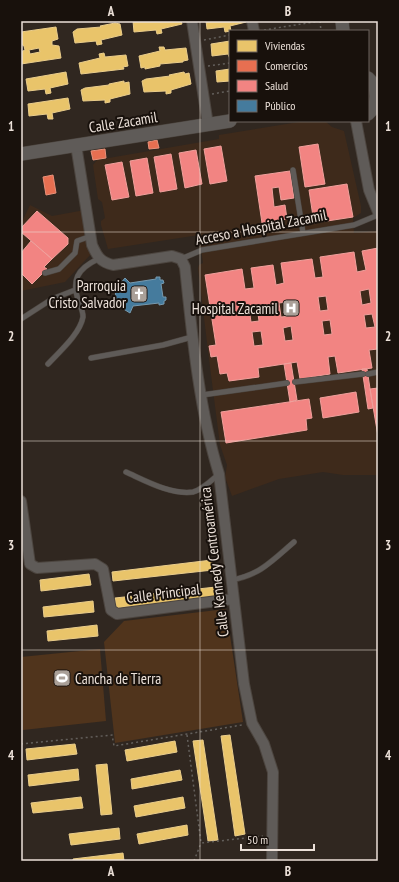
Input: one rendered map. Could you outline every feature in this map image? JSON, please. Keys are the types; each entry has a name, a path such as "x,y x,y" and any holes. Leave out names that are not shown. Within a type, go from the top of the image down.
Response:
{"street":[{"path":"192,21 208,125"},
{"path":"369,113 377,101 374,84"},
{"name":"Calle Zacamil","path":"21,154 229,121"},
{"path":"356,122 369,190 378,214"},
{"path":"76,145 91,236 98,259"},
{"name":"Acceso a Hospital Zacamil","path":"98,259 105,264 113,266 172,256 181,259"},
{"name":"Calle Kennedy Centroamérica","path":"181,259 186,267 192,337 211,447 219,474 244,684 252,723 264,744 273,772 271,835 272,861"},
{"name":"Calle Principal","path":"21,501 23,531 30,564 37,568 95,564 103,569 111,610 117,614 233,599"}],"lane":[{"path":"293,170 303,232"},
{"name":"Acceso a Hospital Zacamil","path":"181,259 202,250 303,232 354,225 378,214"},
{"path":"45,274 59,269 75,253 77,241 91,236"},
{"path":"48,364 68,343 80,324 83,316 75,290 79,273 85,265 98,259"},
{"path":"21,319 52,299 75,290"},
{"path":"91,358 163,345 192,337"},
{"path":"295,382 378,372"},
{"path":"202,395 287,383"},
{"path":"126,472 155,485 176,491 194,492 219,474"},
{"path":"231,580 255,574 268,566 294,542"}],"path":[{"path":"263,30 320,21"},
{"path":"196,41 229,35"},
{"path":"200,68 229,63"},
{"path":"204,95 229,91"},
{"path":"21,744 112,735 114,746 252,723"},
{"path":"187,735 201,843 194,861"},
{"path":"201,843 271,835"}],"shaded area":[{"name":"Hospital Zacamil","path":"299,122 326,122 332,127 344,131 361,206 361,213 353,218 354,233 378,231 378,475 343,475 323,472 279,479 232,496 225,477 227,465 220,445 210,367 198,268 199,265 203,263 199,235 108,249 101,225 101,221 105,218 102,202 98,199 93,165 97,160 219,139 219,135"},
{"path":"30,205 52,216 85,210 92,253 65,282 21,291 21,224"},
{"path":"226,609 243,722 115,743 104,642 124,621"},
{"name":"Cancha de Tierra","path":"100,649 106,721 23,730 21,657"}],"building: Viviendas":[{"path":"133,21 181,21 182,24 161,29 162,33 157,34 156,30 134,32"},
{"path":"206,21 246,21 230,26 231,30 229,31 225,32 224,27 207,29"},
{"path":"115,23 120,24 122,35 101,40 102,44 97,45 96,41 75,43 73,32 77,29 101,27 100,26"},
{"path":"56,27 58,39 52,41 52,45 59,46 61,58 21,64 21,52 25,50 24,46 21,44 21,32","holes":["39,48 40,52 30,54 29,50"]},
{"path":"229,41 229,56 228,54 212,56 211,44"},
{"path":"159,47 164,47 165,50 186,48 188,60 183,62 160,64 160,66 145,69 145,67 141,68 139,56 160,51"},
{"path":"104,53 105,57 126,55 128,66 123,67 124,69 81,74 79,63 100,58 99,54"},
{"path":"229,69 229,81 217,82 216,71"},
{"path":"66,72 68,84 50,88 51,93 46,94 45,89 28,91 26,79"},
{"path":"184,72 185,74 189,73 191,84 171,90 171,93 166,94 166,91 144,92 142,81 146,79 170,76 169,75"},
{"path":"124,81 124,83 129,82 130,94 110,99 110,102 105,103 105,100 83,101 81,90 85,88 109,85"},
{"path":"68,98 70,109 52,113 53,119 48,119 47,114 29,116 28,104"},
{"path":"212,560 213,570 113,581 112,572"},
{"path":"89,574 91,585 41,591 40,580"},
{"path":"216,587 217,597 116,608 115,598"},
{"path":"93,601 94,612 44,617 43,607"},
{"path":"97,625 98,636 48,641 47,631"},
{"path":"230,735 245,834 235,836 221,736"},
{"path":"203,740 218,840 208,841 193,741"},
{"path":"175,741 177,752 127,761 125,750"},
{"path":"75,744 77,754 27,760 26,749"},
{"path":"107,764 112,814 101,815 96,765"},
{"path":"78,769 79,780 29,786 28,775"},
{"path":"180,770 182,780 132,789 131,779"},
{"path":"81,797 83,808 33,813 31,803"},
{"path":"183,797 185,808 136,817 134,806"},
{"path":"187,825 188,835 139,844 137,834"},
{"path":"119,828 120,839 71,845 69,834"},
{"path":"123,853 124,861 73,861 73,859"}],"building: Comercios":[{"path":"157,140 159,148 149,149 148,142"},
{"path":"105,149 106,158 93,160 91,151"},
{"path":"53,175 56,193 46,195 43,177"}],"building: Salud":[{"path":"318,144 325,184 305,187 299,147"},
{"path":"221,146 227,181 210,184 204,149"},
{"path":"196,150 202,184 185,188 179,153"},
{"path":"171,154 177,189 160,192 154,157"},
{"path":"147,158 153,193 136,196 130,161"},
{"path":"122,162 129,197 112,200 105,165"},
{"path":"290,171 294,198 281,200 279,187 272,188 274,207 285,205 287,219 262,223 255,176"},
{"path":"347,184 353,217 314,223 309,190"},
{"path":"37,211 68,238 68,244 52,259 21,232 21,228"},
{"path":"31,241 52,259 44,267 47,269 32,284 21,273 21,253"},
{"path":"378,248 378,349 369,350 372,368 338,373 335,356 328,357 330,374 300,379 297,362 258,368 259,377 229,381 227,373 220,374 217,356 211,357 209,346 216,345 205,275 242,269 245,289 254,288 251,268 273,265 276,285 284,283 281,263 312,259 315,278 323,277 320,257 354,252 357,272 366,270 362,251","holes":["369,289 371,303 362,305 360,291","326,296 328,310 320,311 318,297","287,302 290,316 281,317 279,303","257,307 259,321 251,322 249,308","372,314 375,327 366,328 364,315","330,320 332,334 324,335 322,321","291,326 293,340 285,341 283,328","261,331 263,345 254,346 252,332"]},
{"path":"291,363 297,400 290,402 284,364"},
{"path":"362,369 367,369 373,408 368,409"},
{"path":"378,388 378,436 370,389"},
{"path":"356,392 359,412 323,418 320,398"},
{"path":"309,399 312,418 306,419 307,430 226,443 221,412"}],"building: Público":[{"name":"Parroquia Cristo Salvador","path":"156,277 160,277 160,280 163,280 164,283 161,284 163,297 166,297 164,304 159,305 159,303 133,306 130,313 117,305 115,290 125,278 130,283 156,279"}],"place":[{"name":"Parroquia Cristo Salvador","path":"139,294"},
{"name":"Hospital Zacamil","path":"291,308"},
{"name":"Cancha de Tierra","path":"62,678"}]}
